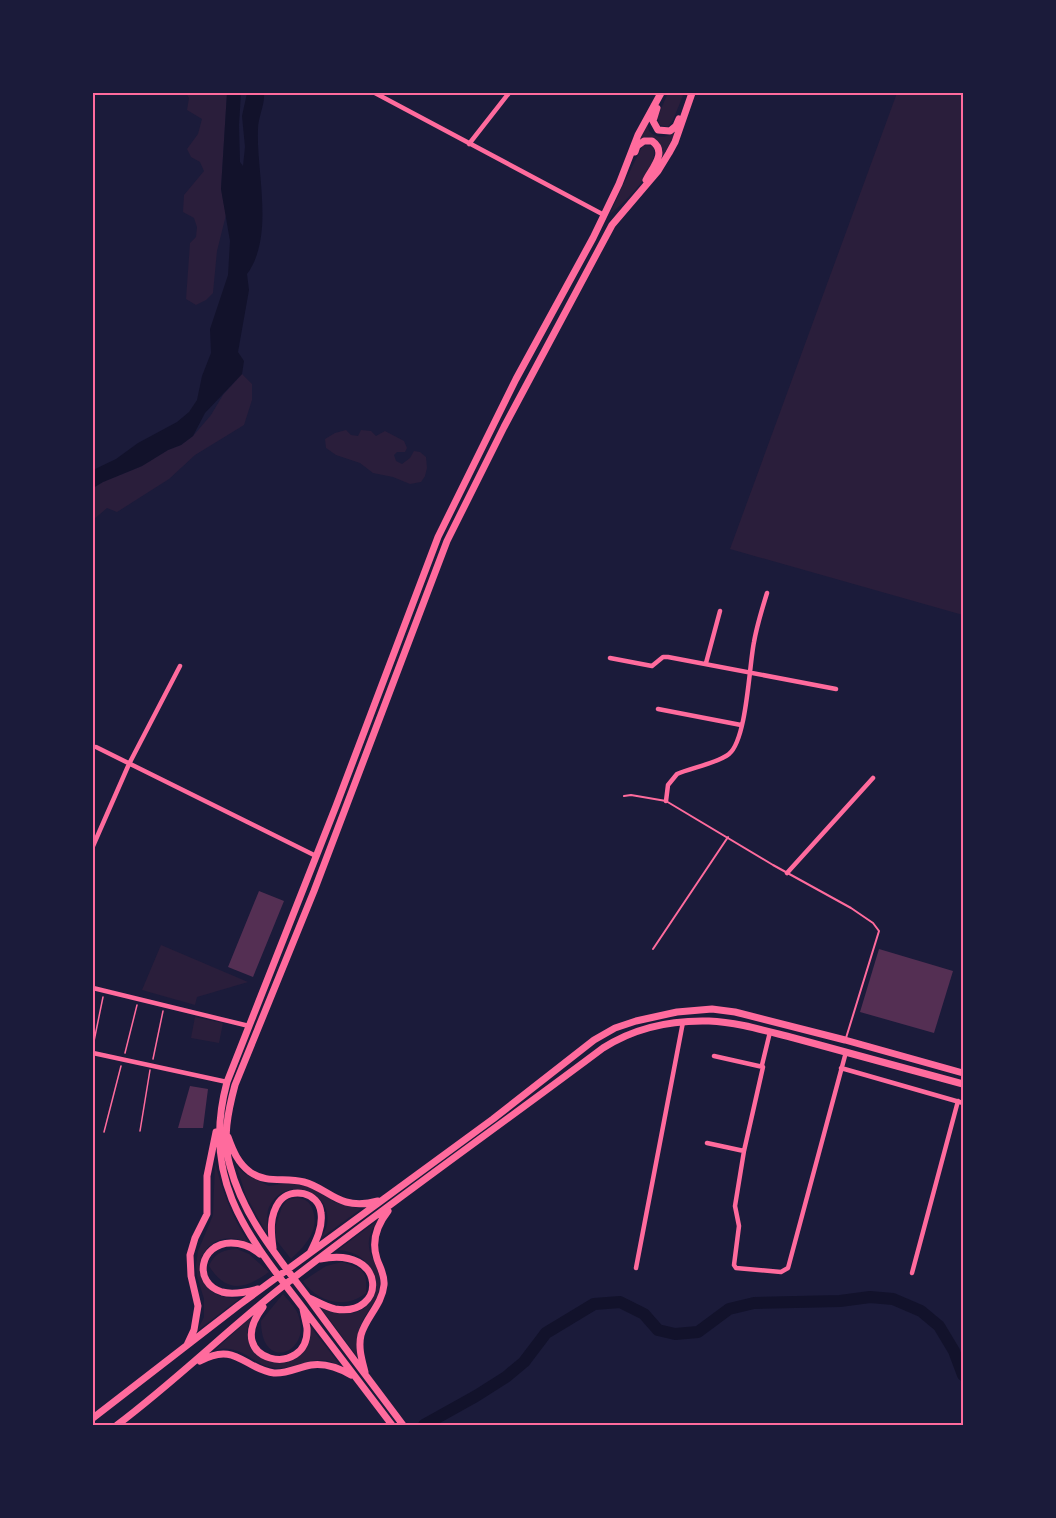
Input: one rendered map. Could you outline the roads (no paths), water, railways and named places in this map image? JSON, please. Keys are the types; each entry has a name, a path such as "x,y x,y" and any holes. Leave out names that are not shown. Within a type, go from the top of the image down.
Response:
{"highway":[{"path":"663,93 652,118 656,128 665,132 676,126 691,93"},
{"path":"619,184 638,135 663,93"},
{"path":"403,1425 290,1274 253,1221 238,1193 229,1166 226,1131 235,1085 314,891 447,541 607,232 658,171 672,148 691,93"},
{"path":"186,1346 194,1330 198,1306 191,1276 190,1255 195,1238 207,1214 207,1176 227,1082 438,537 516,379 604,214 637,146 644,141 652,141 659,148 660,154 639,193"},
{"path":"93,1418 186,1346 264,1288 278,1281 296,1264 493,1119 594,1040 615,1028 636,1020 677,1012 712,1009 758,1017 963,1073"},
{"path":"117,1425 280,1289 616,1040 649,1028 684,1022 731,1023 963,1084"},
{"path":"219,1118 220,1156 230,1195 239,1215 278,1281 302,1307 390,1423"},
{"path":"226,1131 237,1158 244,1167 260,1178 310,1184 346,1202 366,1204 381,1201"},
{"path":"273,1250 272,1223 279,1203 292,1193 302,1193 311,1196 318,1203 321,1211 320,1228 310,1254"},
{"path":"367,1377 361,1356 361,1335 378,1306 384,1281 375,1249 375,1237 378,1227 394,1203"},
{"path":"264,1288 240,1293 222,1292 207,1282 203,1266 209,1251 225,1243 246,1245 266,1259"},
{"path":"307,1297 326,1306 345,1309 362,1305 372,1290 373,1282 370,1272 357,1261 337,1256 318,1260"},
{"path":"270,1297 253,1322 251,1331 257,1350 265,1357 274,1360 283,1360 299,1351 307,1329 302,1307"},
{"path":"189,1366 218,1354 229,1354 275,1373 322,1365 335,1367 354,1376"}],"street":[{"path":"375,93 604,214"},
{"path":"469,144 509,93"},
{"path":"666,801 668,785 677,774 724,757 731,752 737,741 751,672 753,644 767,593"},
{"path":"706,663 720,611"},
{"path":"609,658 652,666 663,657 668,657 836,689"},
{"path":"93,846 129,764 180,666"},
{"path":"658,709 741,725"},
{"path":"96,747 316,856"},
{"path":"787,873 873,778"},
{"path":"93,988 249,1026"},
{"path":"636,1268 684,1022"},
{"path":"770,1032 762,1065 764,1069 744,1151 735,1206 739,1226 734,1265 740,1270 781,1272 788,1268 846,1052"},
{"path":"93,1053 227,1082"},
{"path":"714,1056 762,1065"},
{"path":"842,1068 960,1102 912,1273"},
{"path":"707,1143 744,1151"}],"lane":[{"path":"624,796 631,795 666,801 873,923 879,931 845,1040"},
{"path":"653,949 728,837"}],"waterway":[{"path":"424,1425 506,1377 524,1362 546,1333 594,1304 620,1302 644,1314 658,1330 675,1334 698,1332 729,1309 754,1303 840,1301 870,1297 893,1299 921,1311 939,1326 954,1351 963,1375"}]}
